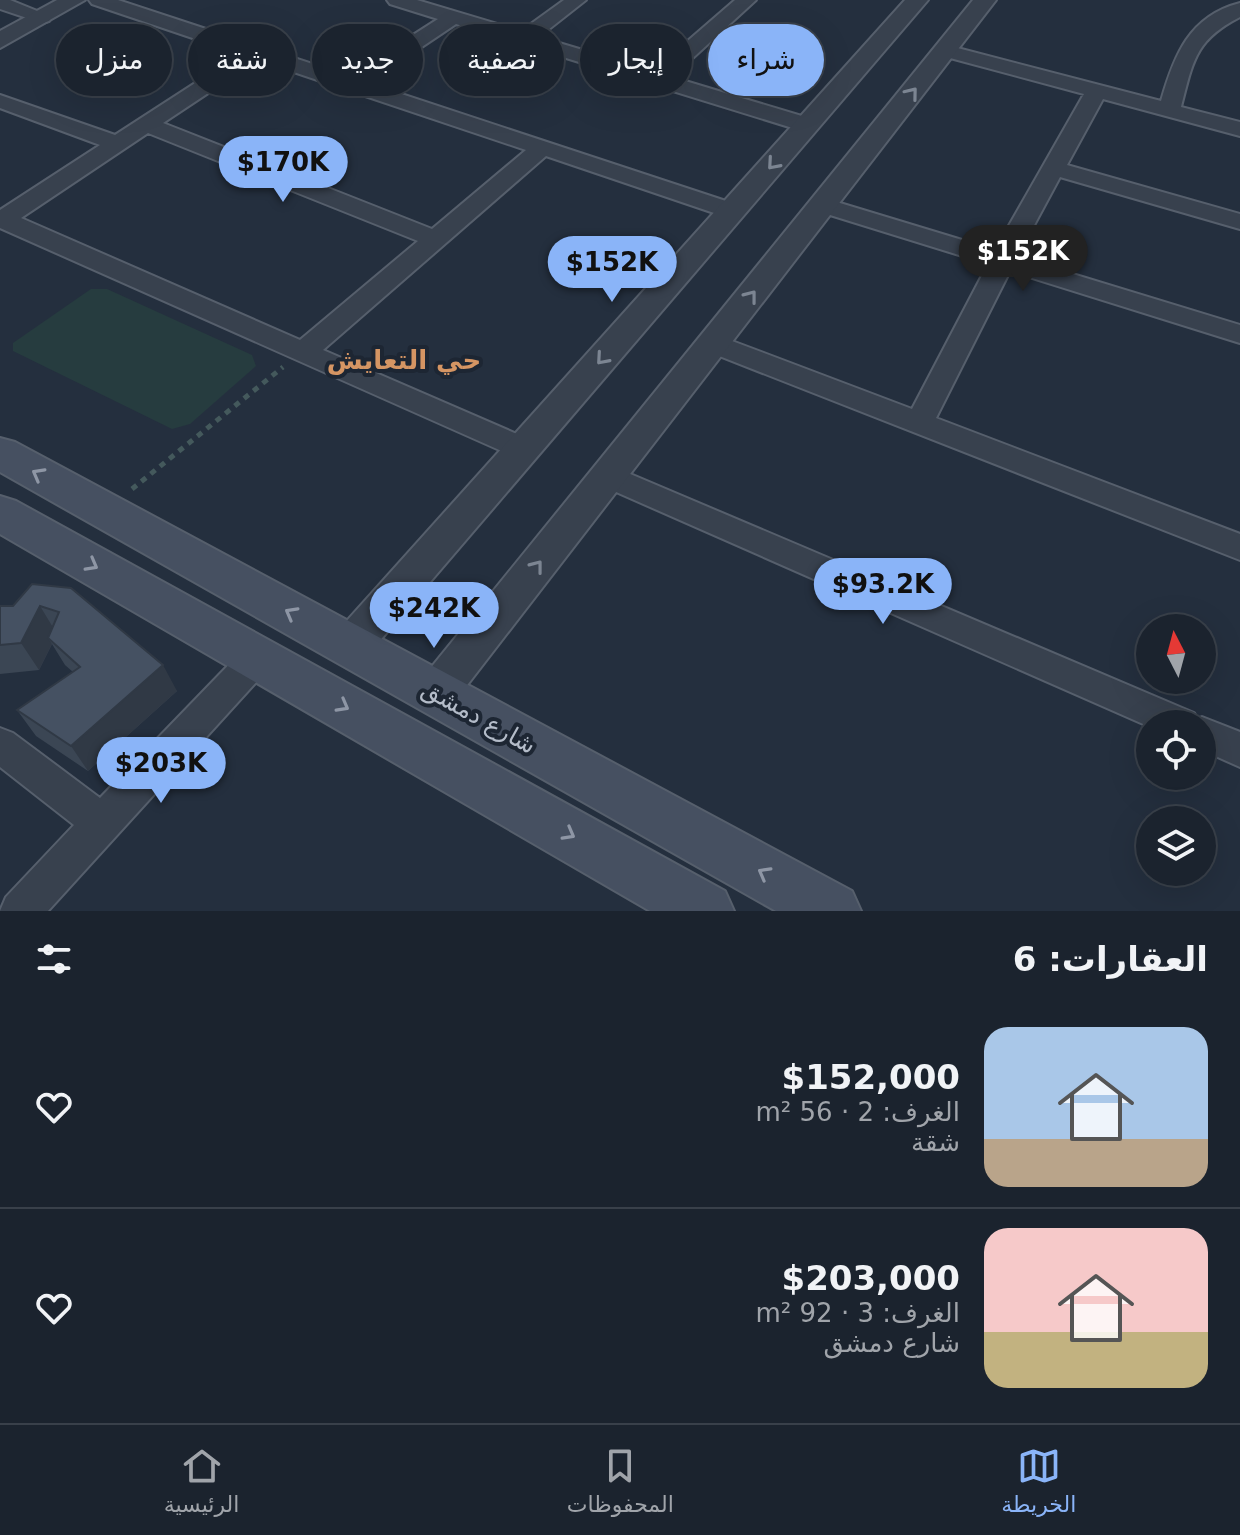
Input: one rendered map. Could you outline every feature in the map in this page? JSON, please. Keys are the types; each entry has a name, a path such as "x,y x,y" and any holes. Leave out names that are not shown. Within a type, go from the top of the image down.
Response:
{"main road":[{"name":"شارع دمشق","path":"0,453 832,911"},
{"path":"42,536 95,506"},
{"path":"0,513 705,911"}],"street":[{"path":"0,41 74,0"},
{"path":"99,0 188,29"},
{"path":"544,24 576,0"},
{"path":"692,48 746,0"},
{"path":"350,646 917,0"},
{"path":"436,693 985,0"},
{"path":"406,1 478,24"},
{"path":"0,3 42,17"},
{"path":"1169,111 1191,40 1206,25 1240,9"},
{"path":"423,37 454,17"},
{"path":"946,51 1240,129"},
{"path":"692,89 807,125"},
{"path":"919,423 1002,261 1096,92"},
{"path":"2,220 191,96"},
{"path":"388,96 732,211"},
{"path":"0,101 118,144"},
{"path":"148,125 435,239"},
{"path":"303,352 542,148"},
{"path":"1054,168 1240,222"},
{"path":"822,205 1240,334"},
{"path":"2,220 522,449"},
{"path":"714,344 1240,547"},
{"path":"609,476 1149,710"},
{"path":"20,911 257,658"},
{"path":"1216,739 1240,750"},
{"path":"0,745 102,823"}],"path":[{"path":"95,506 303,352"}],"green space":[{"path":"91,289 107,289 252,355 256,366 190,424 172,429 13,351 13,343"}],"building":[{"path":"32,584 71,588 163,665 71,746 17,710 80,667 48,638 59,612 40,606 21,643 0,645 0,606 13,606"}],"district":[{"name":"حي التعايش","path":"404,360"}]}
